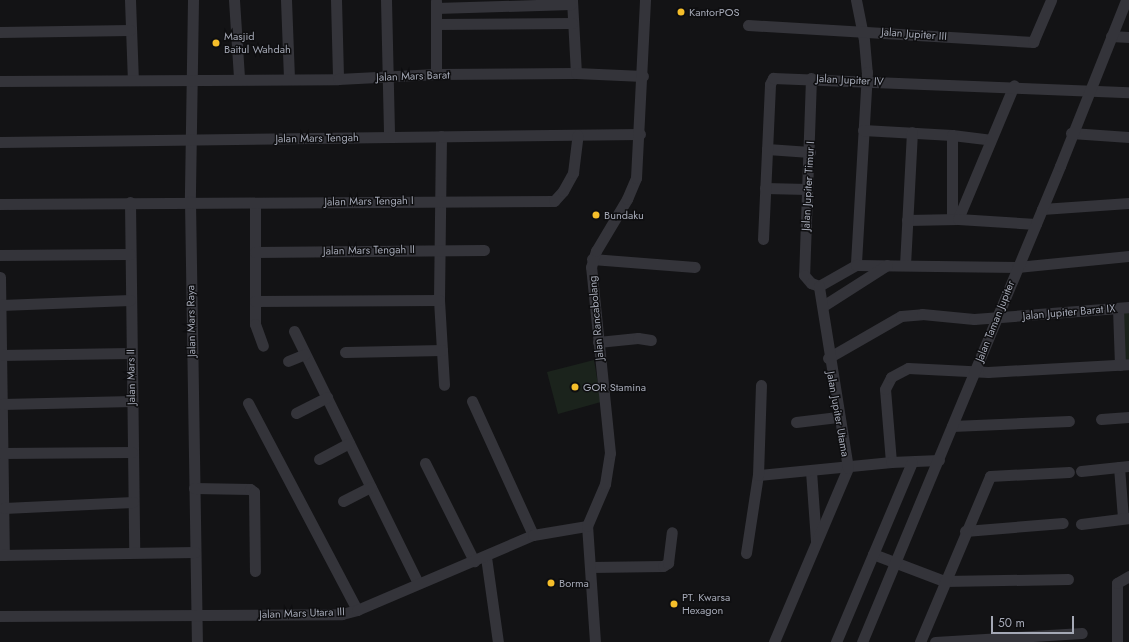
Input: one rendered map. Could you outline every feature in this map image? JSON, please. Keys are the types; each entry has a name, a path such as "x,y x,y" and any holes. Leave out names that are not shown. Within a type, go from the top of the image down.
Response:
{"street":[{"path":"130,0 133,80"},
{"name":"Jalan Mars Raya","path":"193,0 189,140 197,642"},
{"path":"234,0 239,78"},
{"path":"286,0 289,80"},
{"path":"336,0 338,79"},
{"path":"386,0 389,136"},
{"path":"645,0 639,76 636,178 632,190 592,259 695,267"},
{"path":"856,0 861,30 858,41 862,72 865,80 856,265"},
{"name":"Jalan Jupiter III","path":"748,25 861,30 1033,42 1051,0"},
{"name":"Jalan Taman Jupiter","path":"862,642 940,460 952,426 1036,224 1126,0"},
{"path":"436,74 436,4 572,2 576,73"},
{"path":"436,24 572,23"},
{"path":"0,32 130,30"},
{"path":"1111,36 1129,36"},
{"name":"Jalan Mars Barat","path":"0,81 191,78 289,80 436,74 576,73 639,76"},
{"name":"Jalan Jupiter IV","path":"763,239 771,80 774,78 1014,85 1089,92 1129,92"},
{"name":"Jalan Jupiter Timur I","path":"811,78 810,152 804,275 811,283 819,286"},
{"path":"955,219 1014,85"},
{"path":"863,130 952,135 990,140"},
{"path":"905,265 912,132"},
{"path":"1072,133 1129,137"},
{"name":"Jalan Mars Tengah","path":"0,142 637,134"},
{"name":"Jalan Mars Tengah I","path":"0,204 190,201 255,203 441,199 549,201 558,198 573,173 578,135"},
{"path":"952,135 955,219"},
{"path":"441,136 439,300 444,385"},
{"path":"767,150 810,152"},
{"path":"765,188 807,189"},
{"name":"Jalan Mars II","path":"130,202 134,552"},
{"path":"255,203 255,324 263,346"},
{"path":"1042,209 1129,203"},
{"path":"908,220 955,219 1036,224"},
{"name":"Jalan Mars Tengah II","path":"255,252 440,249 484,250"},
{"path":"0,255 130,254"},
{"path":"819,286 856,265 888,264 1017,267 1129,256"},
{"name":"Jalan Rancabolang","path":"592,259 598,342 610,461 605,484 587,526 595,642"},
{"path":"824,306 888,264"},
{"path":"0,277 4,508 2,555 195,552"},
{"name":"Jalan Jupiter Utama","path":"774,642 817,544 848,468 828,358 824,306 819,286"},
{"path":"0,305 130,300"},
{"path":"255,301 439,300"},
{"path":"891,462 885,389 891,377 908,368 918,367 988,372 1124,364 1124,307"},
{"name":"Jalan Jupiter Barat IX","path":"828,358 901,316 997,318 1124,307"},
{"path":"294,331 418,583"},
{"path":"598,342 638,338 651,340"},
{"path":"345,352 442,350"},
{"path":"1,355 131,353"},
{"path":"288,361 305,354"},
{"path":"746,553 758,476 761,385"},
{"path":"296,413 326,398"},
{"path":"2,404 132,401"},
{"path":"472,401 533,535"},
{"path":"248,403 357,610"},
{"path":"796,422 838,417"},
{"path":"1101,419 1129,417"},
{"path":"952,426 1069,421"},
{"path":"319,459 349,444"},
{"path":"2,453 132,452"},
{"path":"758,476 848,468 891,462 940,460"},
{"path":"836,642 912,462"},
{"path":"425,463 474,561"},
{"path":"1081,471 1124,466 1126,518 1083,524"},
{"path":"810,471 817,544"},
{"path":"920,642 965,532 992,474 1069,472"},
{"path":"343,501 371,487"},
{"path":"194,488 250,490 254,492 255,571"},
{"path":"4,508 133,502"},
{"path":"965,532 1063,523"},
{"name":"Jalan Mars Utara III","path":"0,616 342,614 357,610 418,583 486,557 533,535 587,526"},
{"path":"591,568 663,566 668,563 672,532"},
{"path":"873,554 944,581 1068,579"},
{"path":"486,557 498,642"},
{"path":"1117,642 1117,583 1129,576"},
{"path":"935,642 1082,633"}],"shaded area":[{"path":"1121,310 1129,310 1129,359 1125,360"},
{"name":"GOR Stamina","path":"594,360 601,402 558,414 547,372"}],"place":[{"name":"KantorPOS","path":"681,12"},
{"name":"Masjid Baitul Wahdah","path":"216,43"},
{"name":"Bundaku","path":"596,215"},
{"name":"GOR Stamina","path":"575,387"},
{"name":"Borma","path":"551,583"},
{"name":"PT. Kwarsa Hexagon","path":"674,604"}]}
